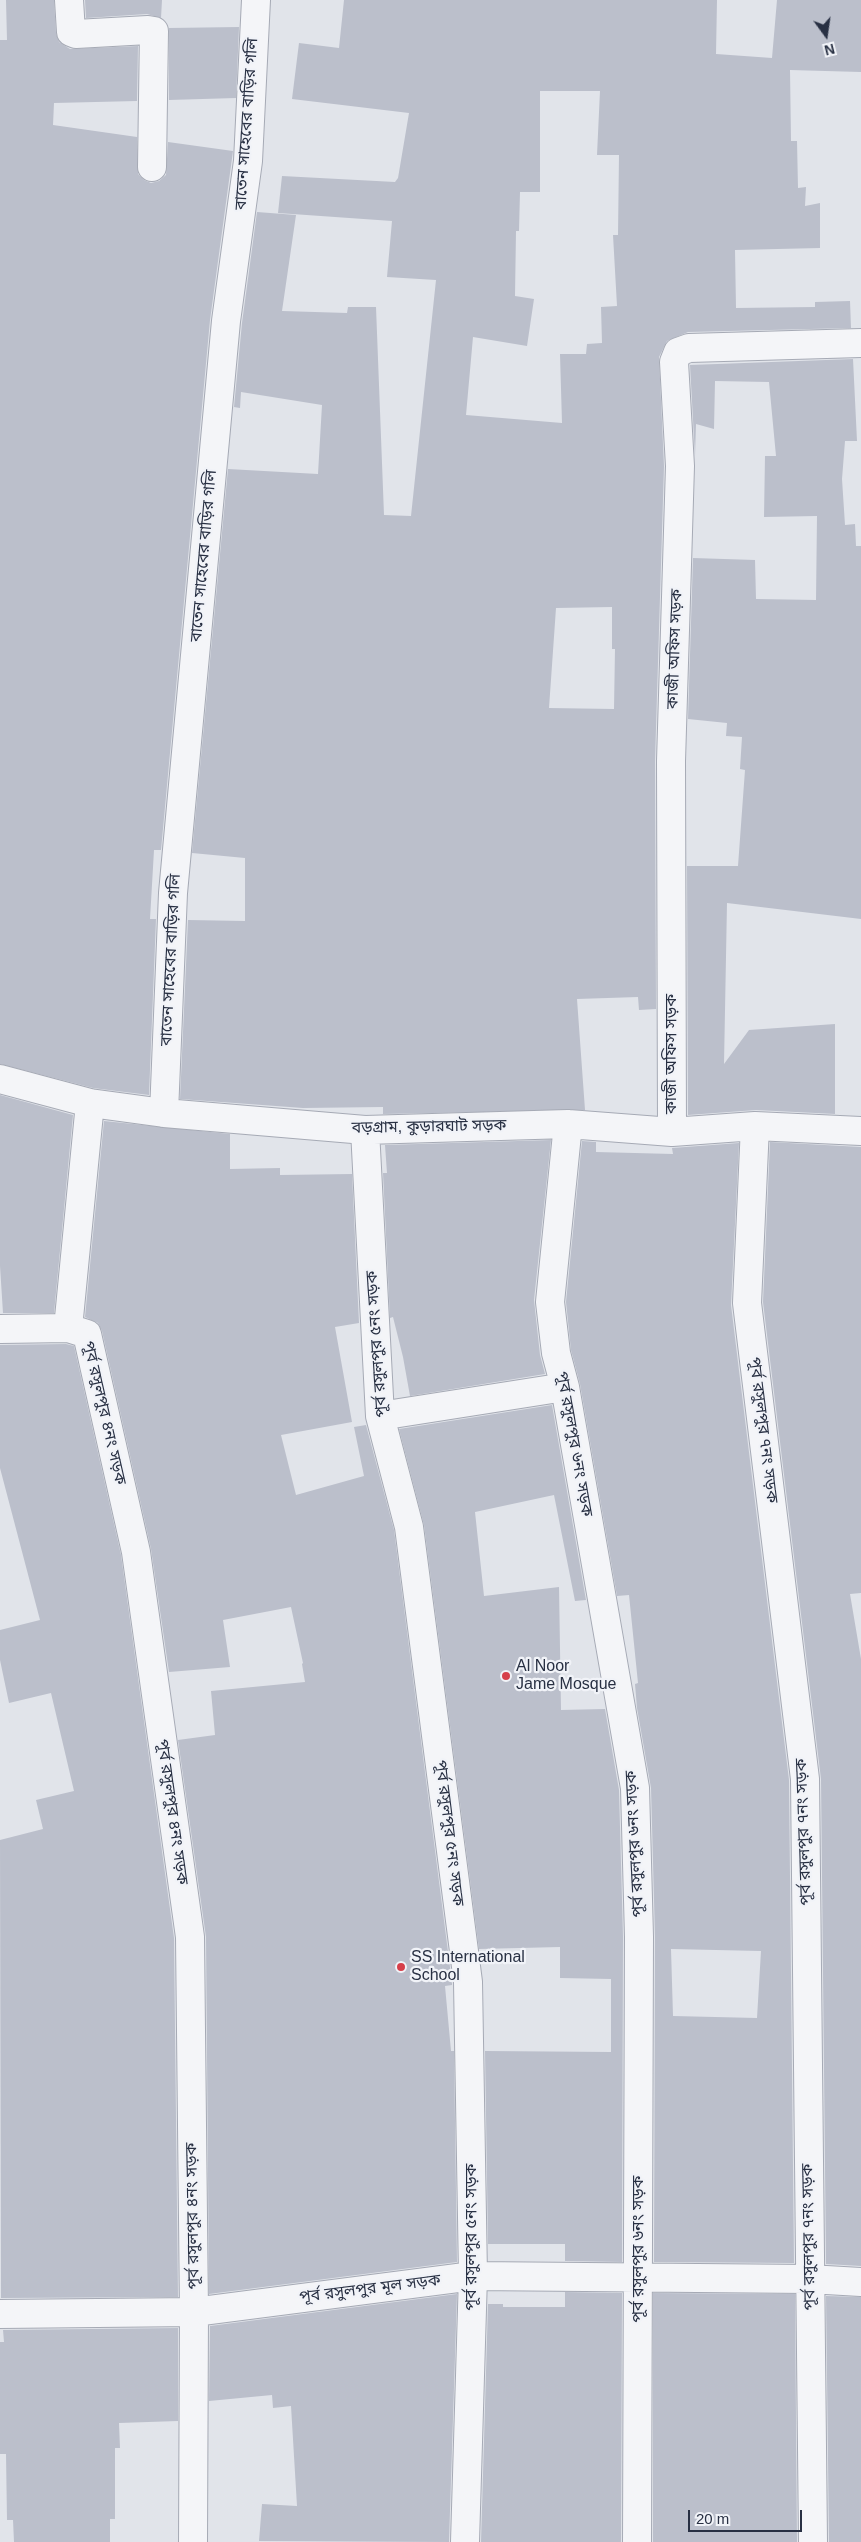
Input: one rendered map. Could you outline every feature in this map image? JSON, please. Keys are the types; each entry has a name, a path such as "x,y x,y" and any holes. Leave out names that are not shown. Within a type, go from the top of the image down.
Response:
{"street":[{"path":"69,0 71,32 76,34 154,31 152,167"},
{"name":"বাতেন সাহেবের বাড়ির গলি","path":"164,1114 173,893 226,321 248,161 256,0"},
{"name":"কাজী অফিস সড়ক","path":"672,1132 671,761 680,466 674,362 678,352 688,348 861,343"},
{"name":"বড়গ্রাম, কুড়ারঘাট সড়ক","path":"0,1079 90,1103 164,1114 365,1130 568,1124 672,1132 755,1126 861,1131"},
{"name":"পূর্ব রসুলপুর ৪নং সড়ক","path":"90,1103 68,1328 87,1334 136,1552 190,1937 194,2312 193,2542"},
{"name":"পূর্ব রসুলপুর ৬নং সড়ক","path":"568,1124 550,1302 556,1353 565,1387 635,1788 639,1936 637,2542"},
{"name":"পূর্ব রসুলপুর ৭নং সড়ক","path":"755,1126 747,1303 805,1779 813,2542"},
{"name":"পূর্ব রসুলপুর ৫নং সড়ক","path":"365,1130 380,1416 409,1527 468,1982 473,2276 464,2542"},
{"path":"0,1329 68,1328"},
{"path":"380,1416 565,1387"},
{"name":"পূর্ব রসুলপুর মূল সড়ক","path":"0,2314 194,2312 473,2276 809,2279 861,2282"}],"building":[{"path":"6,0 54,0 56,33 59,42 70,49 138,46 137,101 54,103 53,125 137,137 138,174 144,180 151,183 159,181 166,175 168,142 233,151 210,320 161,850 154,850 150,919 156,919 149,1095 93,1088 0,1064 0,40 7,40"},
{"path":"85,0 162,0 161,18 147,14 86,18"},
{"path":"344,0 717,0 716,54 772,58 777,0 861,0 861,72 790,70 791,141 797,141 798,188 806,187 805,206 820,203 820,248 735,250 736,308 815,307 815,302 850,301 851,328 688,332 667,341 659,357 664,466 655,761 656,1009 639,1010 638,997 577,999 585,1110 383,1114 383,1107 303,1108 180,1099 188,920 245,921 245,858 192,853 228,469 318,474 322,405 241,392 240,408 234,407 242,323 257,212 296,215 282,311 347,313 348,307 376,307 384,515 411,516 436,280 387,277 392,221 278,213 282,176 395,182 398,178 409,113 292,99 299,43 339,48","holes":["540,91 600,91 597,155 619,155 618,235 613,235 617,306 601,307 602,343 587,344 586,354 560,354 562,423 466,415 473,337 527,346 534,299 515,296 516,231 519,231 520,192 540,192","612,607 612,649 615,649 614,709 549,708 556,608"]},
{"path":"239,27 236,98 169,100 169,28"},
{"path":"853,359 857,441 845,441 842,479 845,525 855,524 856,546 861,546 861,919 727,903 724,1064 749,1030 835,1024 835,1114 756,1110 688,1115 687,866 738,866 745,770 740,769 742,737 726,736 727,723 688,719 693,558 755,560 756,599 816,600 817,516 764,517 765,456 776,456 769,382 715,381 714,429 696,424 695,456 690,365"},
{"path":"0,1095 73,1115 54,1313 3,1313 0,1266"},
{"path":"104,1121 230,1134 230,1169 280,1168 280,1175 352,1174 359,1323 335,1327 352,1422 281,1435 296,1495 364,1476 354,1427 366,1425 394,1530 452,1983 452,1985 445,1986 451,2051 454,2051 457,2262 209,2294 206,1937 178,1740 215,1735 211,1691 305,1682 303,1663 291,1607 223,1620 230,1667 169,1672 151,1549 102,1331 98,1323 85,1317"},
{"path":"551,1140 534,1300 540,1355 545,1374 410,1396 393,1317 390,1318 383,1173 387,1173 385,1145"},
{"path":"582,1141 596,1142 596,1152 673,1154 672,1148 739,1143 731,1305 789,1780 794,2263 654,2262 655,1937 651,1788 637,1708 635,1684 638,1683 629,1595 617,1596 580,1384 571,1350 566,1302","holes":["671,1949 761,1951 757,2018 673,2016"]},
{"path":"770,1142 861,1147 861,1593 850,1594 861,1659 861,2266 826,2264 821,1779 763,1302"},
{"path":"66,1344 74,1346 121,1555 174,1938 178,2297 1,2298 0,1840 43,1829 36,1800 74,1791 51,1693 9,1703 0,1660 0,1630 40,1620 0,1468 0,1345"},
{"path":"552,1405 586,1600 575,1601 554,1495 475,1512 484,1596 559,1587 561,1710 605,1709 619,1790 623,1937 622,2262 565,2261 565,2244 488,2244 485,2051 611,2052 611,1979 560,1978 560,1947 479,1949 424,1525 399,1429"},
{"path":"565,2292 622,2293 621,2542 481,2542 488,2304 503,2304 503,2307 565,2307"},
{"path":"653,2293 795,2294 797,2542 653,2542"},
{"path":"457,2294 449,2542 259,2541 262,2504 297,2506 291,2406 273,2408 272,2395 209,2401 210,2326"},
{"path":"826,2296 861,2297 861,2542 829,2542"},
{"path":"178,2328 178,2421 119,2423 120,2448 115,2448 115,2519 110,2519 110,2542 14,2542 13,2520 7,2520 6,2454 0,2454 0,2342 4,2342 3,2330"}],"place":[{"name":"Al Noor Jame Mosque","path":"506,1676"},
{"name":"SS International School","path":"401,1967"}]}
